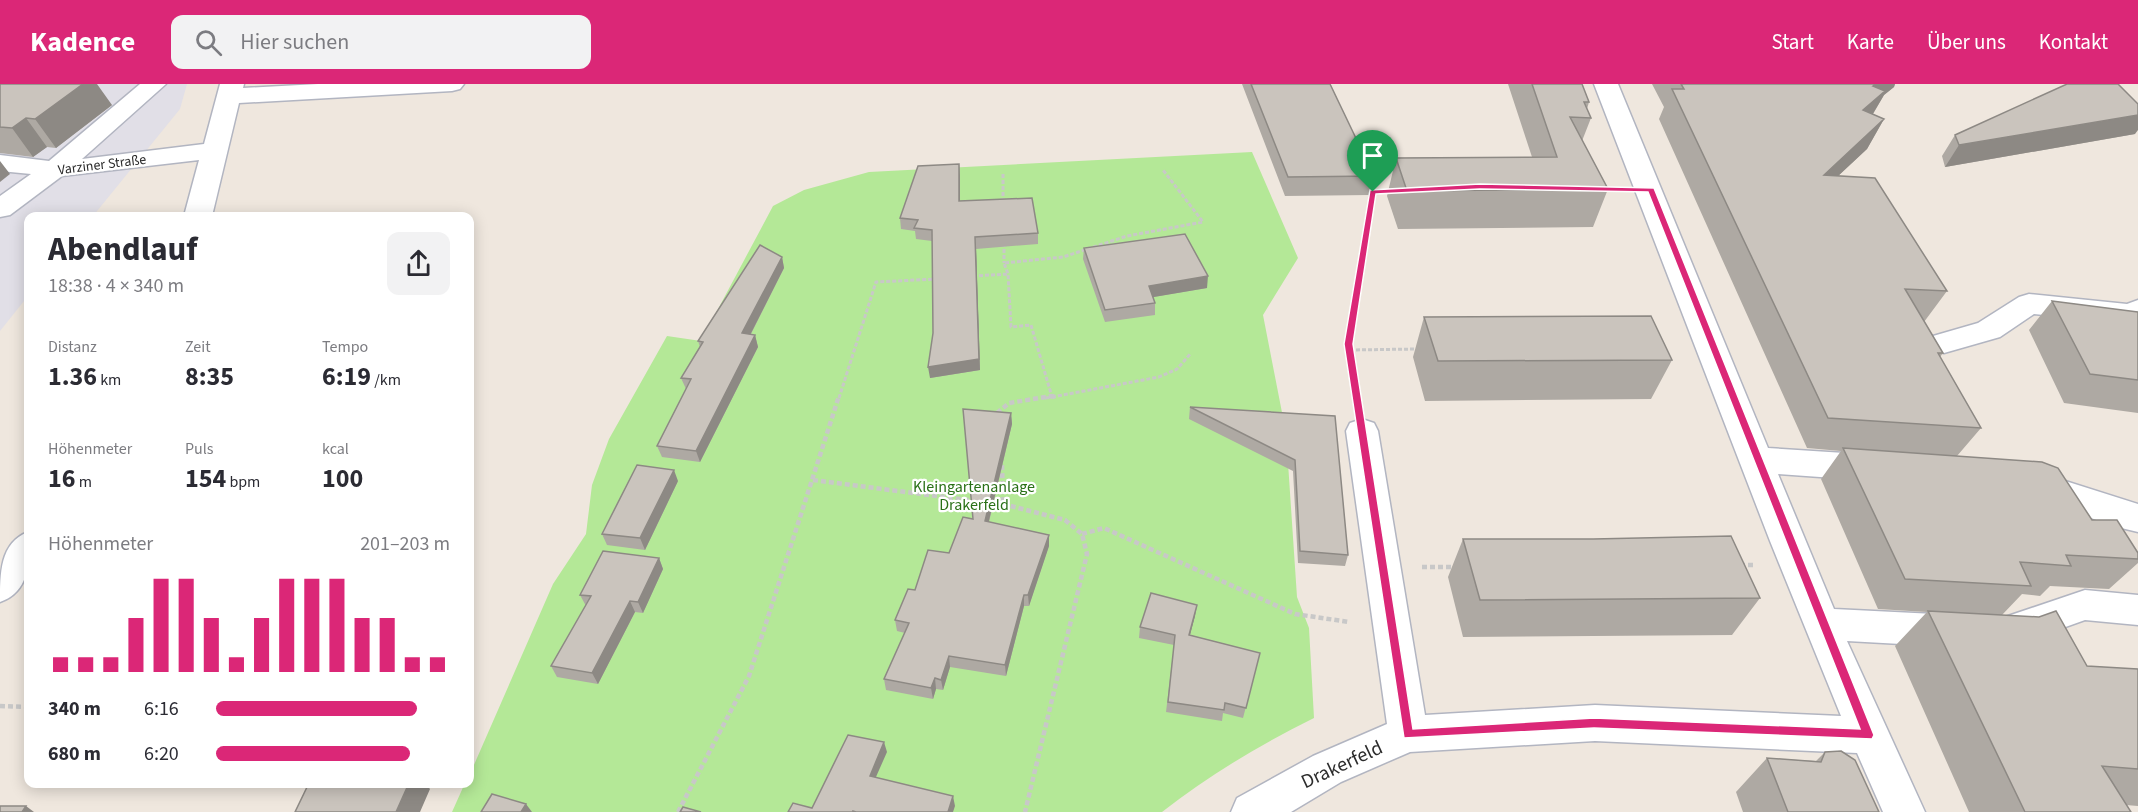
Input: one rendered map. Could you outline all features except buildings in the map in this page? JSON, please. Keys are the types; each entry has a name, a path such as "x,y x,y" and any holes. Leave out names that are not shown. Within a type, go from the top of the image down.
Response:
{"street":[{"path":"0,163 55,169 154,84"},
{"path":"199,212 231,90 452,84"},
{"path":"1606,84 1651,190 1822,624 1868,735 1904,812"},
{"name":"Varziner Straße","path":"0,209 55,169 110,165 216,150"},
{"path":"1944,343 1989,330 2029,304 2132,314 2138,310"},
{"path":"1362,431 1408,735"},
{"path":"1756,460 1910,471"},
{"path":"2005,477 2016,478 2125,516 2138,518"},
{"path":"0,587 24,552"},
{"path":"1822,624 2001,634 2085,605 2138,610"},
{"name":"Drakerfeld","path":"1252,812 1327,769 1408,735 1594,723 1868,735"}],"path":[{"path":"1004,263 1063,257 1127,236 1203,222 1163,170"},
{"path":"1003,174 1003,207"},
{"path":"1362,431 1348,344 1373,192 1368,181"},
{"path":"1373,192 1397,190"},
{"path":"1004,241 1011,327 1031,325 1052,398"},
{"path":"964,277 1008,274"},
{"path":"678,812 749,676 876,282 942,278"},
{"path":"1350,350 1428,349"},
{"path":"994,416 1009,403 1052,398 1159,377 1177,369 1191,353"},
{"path":"1001,452 1003,504"},
{"path":"813,480 1003,504 1065,520 1082,534 1087,554 1048,724 1024,812"},
{"path":"1082,534 1104,528 1295,614 1390,628"},
{"path":"1730,565 1799,566"},
{"path":"1383,568 1464,566"},
{"path":"0,706 24,706"}],"shaded area":[{"path":"0,84 187,84 180,109 96,212 24,212 24,301 0,331"}],"green space":[{"name":"Kleingartenanlage Drakerfeld","path":"1252,152 1298,258 1263,315 1286,433 1297,597 1309,628 1314,718 1235,761 1162,812 452,812 463,788 474,788 474,765 553,584 586,534 592,485 609,439 667,336 701,341 773,206 804,190 869,172"}],"route":[{"path":"1480,186 1651,190 1756,460 1868,735 1594,723 1408,735 1348,344 1370,222 1373,192 1480,186"}]}
